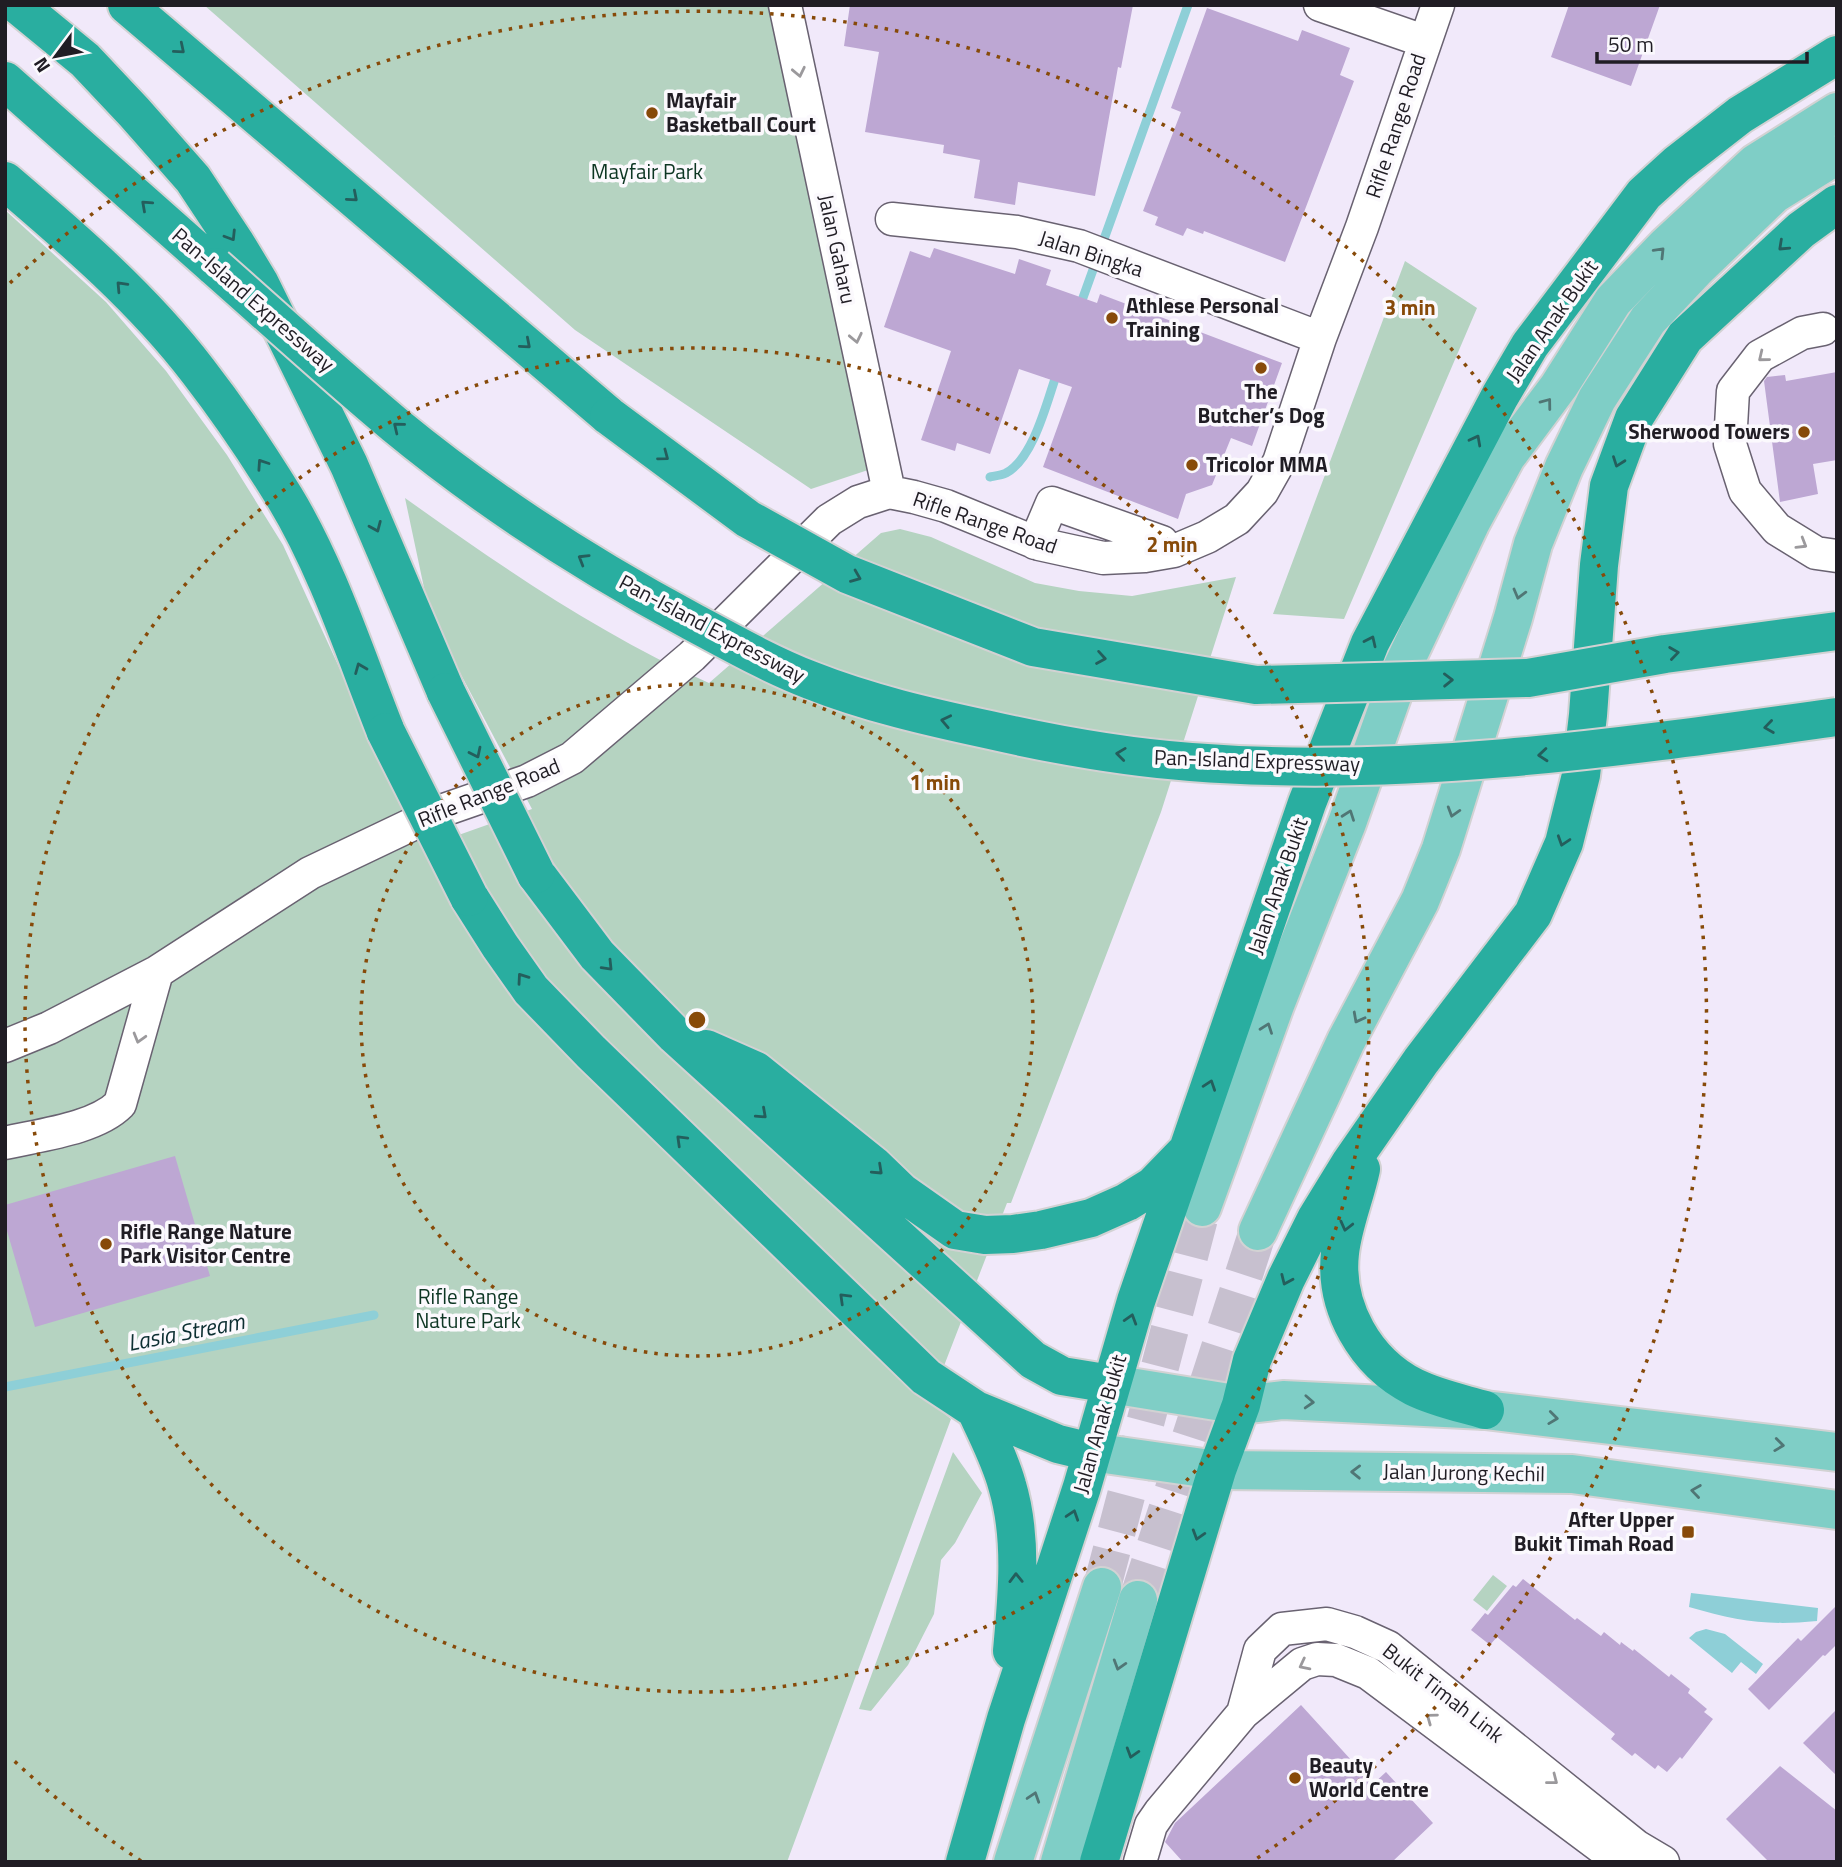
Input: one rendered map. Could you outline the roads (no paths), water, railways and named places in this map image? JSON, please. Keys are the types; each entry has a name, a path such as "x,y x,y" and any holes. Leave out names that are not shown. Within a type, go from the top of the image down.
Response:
{"highway":[{"path":"18,5 85,60 134,112 193,179 236,244 259,282 349,465 446,692 536,874 597,955 675,1035 1033,1360 1062,1376 1111,1384"},
{"path":"128,5 610,416 748,519 847,573 1033,647 1256,685 1528,678 1665,654 1837,631"},
{"name":"Jalan Anak Bukit","path":"965,1862 1006,1719 1136,1301 1307,803 1370,643 1500,396 1530,345 1644,194 1677,164 1740,115 1837,55"},
{"name":"Pan-Island Expressway","path":"5,80 396,426 491,498 579,557 739,647 808,680 868,701 927,717 1068,747 1192,762 1271,765 1349,766 1521,757 1607,749 1837,717"},
{"path":"5,181 109,273 197,370 285,499 318,562 386,732 470,897 531,990 591,1052 926,1377 976,1410 1058,1444 1091,1452"},
{"path":"1099,1862 1217,1470 1241,1405 1252,1360 1286,1279 1317,1219 1369,1136 1421,1061 1533,914 1564,843 1581,775 1599,565 1609,486 1634,418 1685,337 1801,230 1837,204"},
{"path":"675,1035 756,1071 873,1165 901,1192 955,1230 985,1235 1022,1233 1070,1224 1118,1206 1153,1186 1188,1150"},
{"path":"1369,1136 1340,1253 1340,1277 1345,1306 1362,1342 1395,1374 1431,1395 1485,1410"},
{"path":"976,1410 1007,1484 1013,1509 1017,1598 1006,1719"}],"main road":[{"name":"Jalan Anak Bukit","path":"1202,1207 1275,1005 1347,823 1402,668 1471,522 1506,457 1559,386 1613,301 1666,246 1756,163 1837,112"},
{"path":"1258,1231 1346,1041 1420,901 1441,849 1513,618 1533,544 1564,467 1597,399 1648,320 1698,267 1774,194 1837,155"},
{"path":"1111,1384 1241,1405 1283,1400 1485,1410 1837,1452"},
{"name":"Jalan Jurong Kechil","path":"1091,1452 1217,1470 1572,1474 1837,1510"},
{"path":"1013,1862 1102,1587"},
{"path":"1060,1862 1138,1600"}],"street":[{"name":"Jalan Gaharu","path":"785,5 890,492"},
{"path":"1320,5 1424,41"},
{"name":"Rifle Range Road","path":"5,1046 48,1028 157,972 310,873 438,812 527,780 572,758 692,656 829,520 858,502 890,492 946,506 1035,543 1066,552 1103,558 1154,546 1174,551 1207,537 1237,519 1262,492 1279,462 1438,5"},
{"name":"Jalan Bingka","path":"892,219 1017,232 1079,246 1320,338"},
{"path":"1824,329 1802,333 1760,356 1733,391 1730,444 1745,491 1777,529 1816,553 1837,556"},
{"path":"1035,543 1052,503 1154,546"},
{"path":"5,1143 88,1122 107,1114 120,1104 157,972"},
{"name":"Bukit Timah Link","path":"1243,1713 1260,1650 1283,1629 1327,1624 1355,1632 1388,1647 1492,1748 1626,1856 1663,1862"},
{"path":"1368,1672 1388,1647"},
{"name":"Bukit Timah Link","path":"1140,1862 1151,1825 1243,1713 1302,1664 1317,1659 1336,1660 1368,1672 1492,1748"}],"water":[{"path":"1691,1593 1818,1608 1817,1621 1783,1623 1722,1616 1689,1607"},
{"path":"1706,1629 1725,1634 1763,1664 1756,1674 1741,1662 1732,1673 1689,1638"}],"waterway":[{"path":"1080,306 1188,5"},
{"path":"990,477 1006,473 1016,466 1024,455 1038,428 1057,373"},
{"name":"Lasia Stream","path":"5,1387 374,1315"}],"tunnel":[{"path":"1102,1587 1202,1207"},
{"path":"1138,1600 1258,1231"}],"place":[{"name":"Mayfair Basketball Court","path":"652,113"},
{"name":"Athlese Personal Training","path":"1112,318"},
{"name":"The Butcher’s Dog","path":"1261,368"},
{"name":"Sherwood Towers","path":"1804,432"},
{"name":"Tricolor MMA","path":"1192,465"},
{"name":"Rifle Range Nature Park Visitor Centre","path":"106,1244"},
{"name":"After Upper Bukit Timah Road","path":"1688,1532"},
{"name":"Beauty World Centre","path":"1295,1778"}],"park label":[{"name":"Mayfair Park","path":"647,172"},
{"name":"Rifle Range Nature Park","path":"468,1309"}]}
